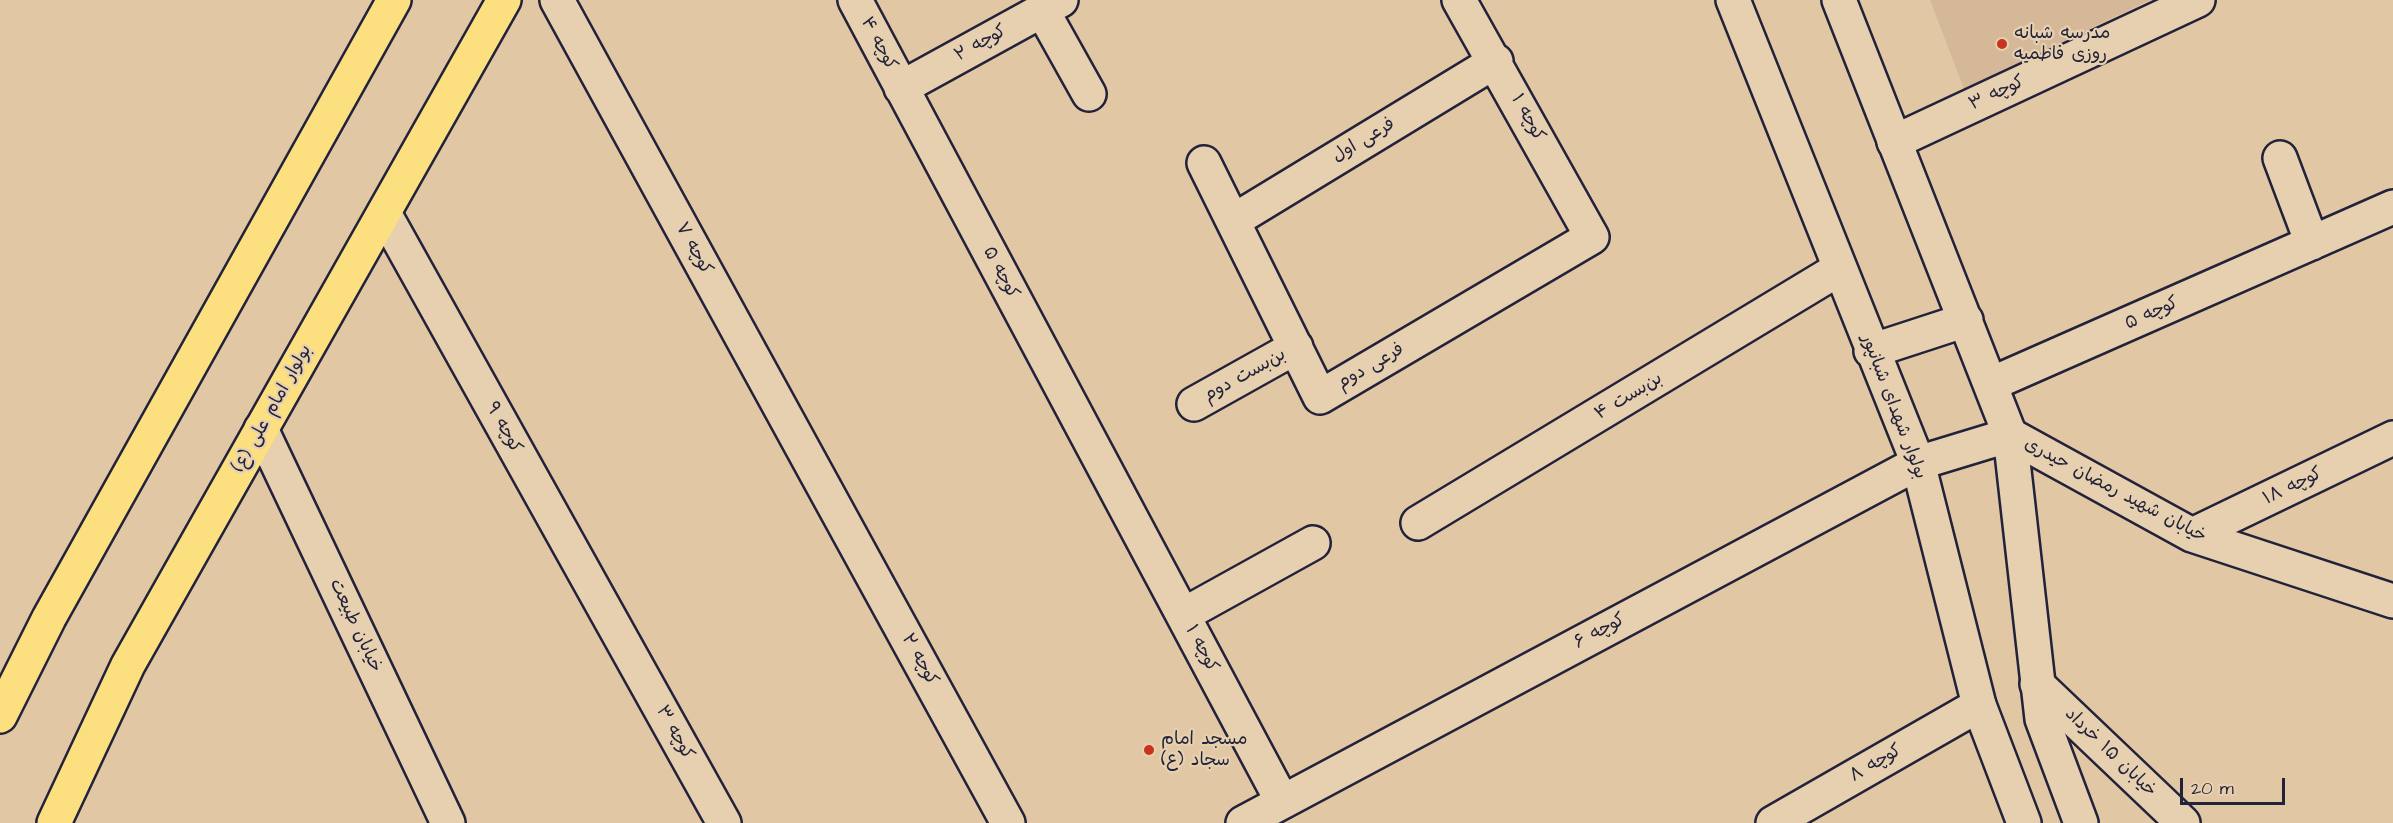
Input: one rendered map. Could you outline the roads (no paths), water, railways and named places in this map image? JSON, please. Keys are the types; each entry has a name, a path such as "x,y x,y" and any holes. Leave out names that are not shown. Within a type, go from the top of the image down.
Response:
{"main road":[{"path":"0,716 49,618 394,0"},
{"name":"بولوار امام علی (ع)","path":"54,823 128,665 504,0"}],"street":[{"name":"کوچه ۷","path":"557,0 830,498"},
{"name":"کوچه ۴","path":"855,0 901,88"},
{"name":"کوچه ۱","path":"1459,0 1496,61 1592,237"},
{"name":"بولوار شهدای شبانپور","path":"1732,0 1871,351 1918,462 1979,705 2024,823"},
{"path":"1839,0 2010,435 2042,720 2081,823"},
{"name":"کوچه ۳","path":"1894,142 2198,0"},
{"name":"کوچه ۲","path":"901,88 1051,5"},
{"path":"1051,5 1089,94"},
{"name":"فرعی اول","path":"1233,221 1496,61"},
{"name":"کوچه ۵","path":"901,88 1099,458"},
{"path":"2280,158 2312,243 2393,207"},
{"name":"فرعی دوم","path":"1204,163 1320,397 1592,237"},
{"name":"کوچه ۹","path":"384,213 623,643"},
{"name":"کوچه ۵","path":"1991,384 2312,243"},
{"name":"بن‌بست ۴","path":"1418,523 1839,269"},
{"path":"1871,351 1965,320"},
{"name":"بن‌بست دوم","path":"1194,404 1296,347"},
{"name":"خیابان طبیعت","path":"261,429 448,823"},
{"name":"کوچه ۶","path":"1282,801 1918,462 2010,435"},
{"name":"خیابان شهید رمضان حیدری","path":"2010,435 2192,535 2393,601"},
{"name":"کوچه ۱۸","path":"2192,535 2393,438"},
{"name":"کوچه ۱","path":"1099,458 1282,801"},
{"name":"کوچه ۲","path":"830,498 1008,823"},
{"path":"1183,615 1313,543"},
{"name":"کوچه ۳","path":"623,643 724,823"},
{"name":"خیابان ۱۵ خرداد","path":"2037,684 2183,823"},
{"name":"کوچه ۸","path":"1773,823 1979,705"},
{"path":"1243,823 1282,801"}],"place":[{"name":"مدرسه شبانه روزی فاطمیه","path":"2002,44"},
{"name":"مسجد امام سجاد (ع)","path":"1149,750"}]}
